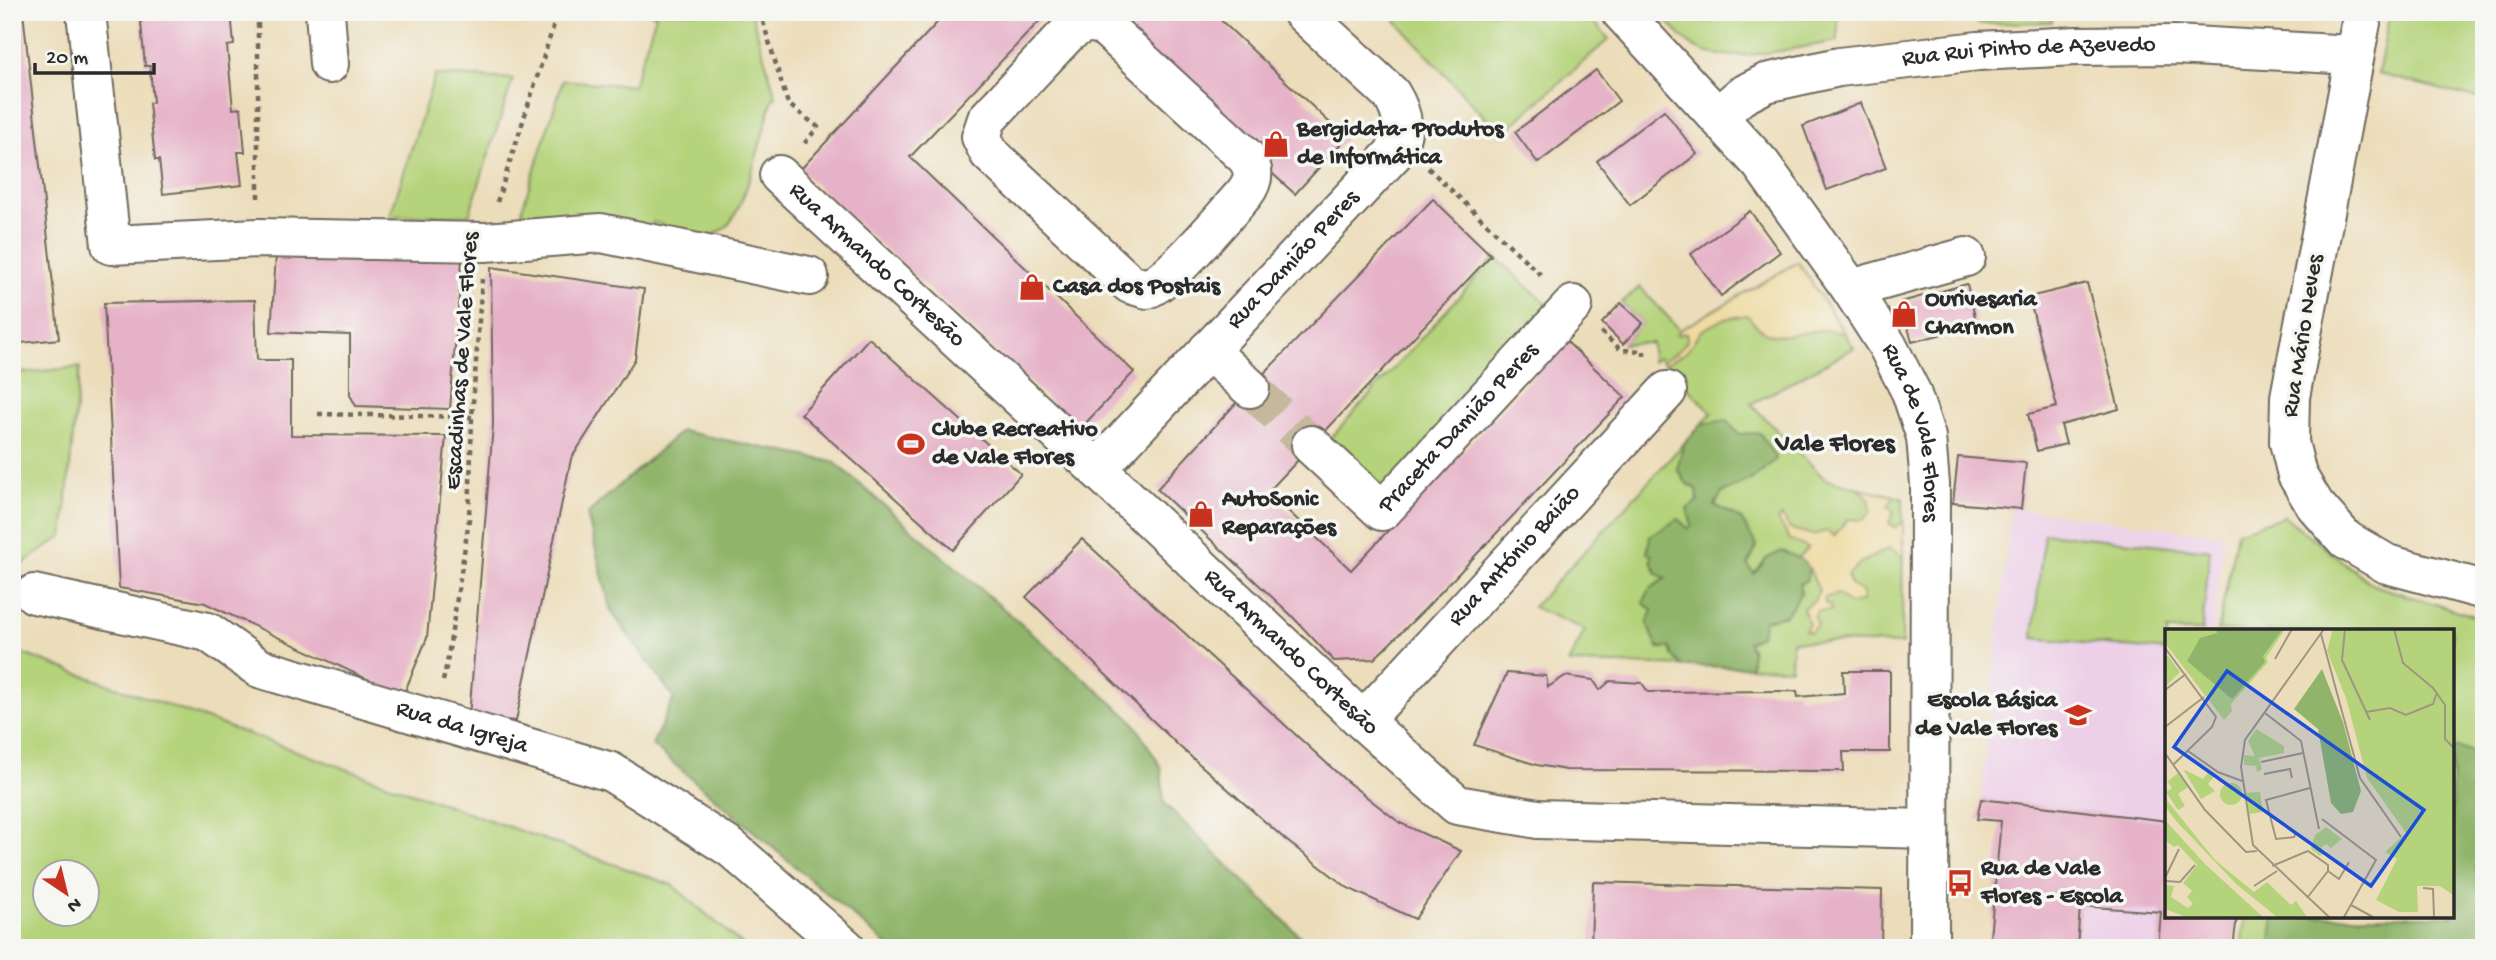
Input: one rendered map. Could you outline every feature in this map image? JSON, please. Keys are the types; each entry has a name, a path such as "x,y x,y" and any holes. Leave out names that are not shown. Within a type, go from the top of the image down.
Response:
{"street":[{"path":"86,12 111,244 258,238 485,242 601,233 809,276"},
{"path":"325,12 329,64"},
{"path":"1302,12 1391,94 1402,119 1404,131 1400,143"},
{"name":"Rua de Vale Flores","path":"1621,12 1761,164 1851,289 1887,345 1912,392 1926,437 1930,484 1929,948"},
{"name":"Rua Mário Neves","path":"2363,12 2290,397 2289,442 2297,475 2315,505 2346,540 2386,564 2484,590"},
{"path":"1086,22 1103,25 1247,157 1254,173 1251,184 1165,279 1147,289 1130,284 989,153 984,145 981,136 987,119 1016,66 1086,22"},
{"name":"Rua Rui Pinto de Azevedo","path":"1718,116 1741,96 1766,83 1839,67 1978,51 2174,45 2353,55"},
{"name":"Rua Damião Peres","path":"1097,469 1393,154 1400,143"},
{"name":"Rua Armando Cortesão","path":"779,175 1097,469 1363,721 1457,805 1538,819 1929,829"},
{"path":"1851,289 1966,257"},
{"name":"Praceta Damião Peres","path":"1311,445 1382,511 1573,305"},
{"path":"1208,350 1250,388"},
{"name":"Rua António Baião","path":"1363,721 1667,391"},
{"name":"Rua da Igreja","path":"34,594 208,632 259,668 611,772 731,848 846,948"}],"path":[{"path":"258,12 258,238"},
{"name":"Escadinhas de Vale Flores","path":"432,719 447,663 469,520 472,417 485,242 558,12"},
{"path":"760,12 788,104 818,127 779,175"},
{"path":"1400,143 1621,350 1644,351 1644,371 1667,391"},
{"path":"318,414 472,417"},
{"path":"2483,948 2476,867 2484,844"}],"shaded area":[{"name":"Escola Básica de Vale Flores","path":"2011,508 2224,535 2214,629 2165,629 2165,918 2237,918 2233,948 1989,948 2001,822 1977,819"}],"green space":[{"path":"647,12 751,12 776,97 773,98 748,184 735,215 726,227 710,237 690,235 653,222 649,232 529,222 523,217 522,209 563,80 633,86 656,15"},
{"path":"1388,12 1584,12 1609,39 1501,135"},
{"path":"1659,12 1838,12 1838,41 1743,55 1707,53 1684,39"},
{"path":"1979,12 2053,12 2052,22 1978,24"},
{"path":"2390,12 2484,12 2484,100 2378,74"},
{"path":"435,75 513,79 469,215 390,216"},
{"path":"1495,257 1551,308 1383,491 1328,441"},
{"path":"1798,262 1854,348 1751,404 1825,479 1903,499 1902,644 1792,641 1791,668 1568,663 1585,630 1533,607 1712,413 1658,357 1652,362 1652,343 1623,344 1642,323 1621,303 1640,287 1680,330"},
{"path":"80,367 63,536 21,565 18,617 12,647 12,374"},
{"path":"1727,420 1738,434 1760,433 1776,459 1754,478 1722,493 1715,505 1741,519 1757,546 1748,565 1754,574 1767,558 1782,551 1799,558 1809,568 1806,581 1800,583 1801,593 1786,615 1765,620 1761,635 1748,642 1752,652 1750,667 1683,666 1673,657 1670,648 1658,648 1647,623 1653,611 1643,603 1650,589 1666,578 1657,574 1651,561 1652,555 1647,553 1650,536 1678,519 1688,528 1692,526 1687,509 1698,501 1697,489 1687,484 1677,469 1683,445 1702,424"},
{"path":"681,431 834,462 1133,721 1161,767 1164,803 1312,948 891,948 652,745 674,698 611,611 587,514"},
{"path":"2284,516 2373,585 2484,619 2484,948 2241,948 2245,918 2454,918 2454,629 2218,629 2237,532"},
{"path":"2044,533 2210,550 2202,629 2165,629 2165,651 2033,638"},
{"path":"12,650 672,885 746,948 12,948"},
{"path":"2454,747 2484,754 2484,948 2270,948 2274,918 2454,918"}],"sand":[{"path":"1798,262 1845,334 1826,330 1773,335 1764,332 1748,315 1723,319 1701,331 1685,353 1665,364 1662,361 1676,353 1687,341 1687,333 1676,335 1680,330"},
{"path":"1858,488 1895,496 1888,506 1894,512 1889,523 1895,527 1903,522 1903,557 1890,548 1860,563 1847,576 1852,586 1863,592 1862,602 1849,604 1838,594 1824,598 1831,611 1817,611 1814,617 1817,625 1811,632 1805,630 1809,624 1803,608 1814,601 1819,591 1809,568 1799,558 1808,548 1790,540 1778,520 1782,516 1790,529 1813,535 1826,531 1834,536 1848,519 1863,520 1871,511 1869,498"}],"building":[{"path":"12,12 23,12 59,339 12,344"},
{"path":"140,12 231,12 234,45 227,46 233,109 241,108 245,152 238,152 242,185 163,194 159,160 155,160 149,103 153,102 150,66 145,66"},
{"path":"947,12 1048,12 910,157 1134,372 1080,429 800,170"},
{"path":"1094,12 1212,12 1346,138 1295,194"},
{"path":"1596,70 1619,101 1538,163 1515,132"},
{"path":"1861,103 1886,168 1827,190 1803,126"},
{"path":"1664,110 1697,154 1630,205 1597,161"},
{"path":"1433,199 1491,255 1268,492 1351,570 1566,341 1625,397 1424,610 1374,659 1334,661 1290,614 1157,489 1250,388"},
{"path":"1750,211 1780,252 1721,296 1691,254"},
{"path":"276,255 462,259 450,409 356,406 350,395 350,335 271,332"},
{"path":"491,267 644,289 635,359 571,459 516,721 469,717 493,425"},
{"path":"2087,283 2119,409 2061,425 2066,444 2037,451 2028,414 2057,407 2029,297"},
{"path":"1967,284 1977,325 1912,342 1901,302"},
{"path":"255,300 257,360 291,360 291,435 446,436 427,638 403,696 205,603 119,588 104,303"},
{"path":"1621,303 1643,323 1623,344 1602,323"},
{"name":"Clube Recreativo de Vale Flores","path":"869,338 1021,474 953,550 801,414"},
{"path":"1958,457 2026,463 2021,509 1953,503"},
{"path":"1082,539 1345,780 1400,823 1461,851 1415,919 1348,888 1287,841 1180,747 1026,597"},
{"path":"1843,671 1890,671 1890,752 1843,752 1844,771 1566,770 1537,765 1474,745 1507,673 1546,676 1548,687 1565,676 1593,680 1600,690 1610,681 1642,683 1648,692 1797,691 1798,697 1844,693"},
{"path":"1981,799 2165,821 2165,918 2237,918 2233,948 2158,948 2161,912 2080,906 2077,948 1989,948 2001,821 1977,819"},
{"path":"1593,882 1882,890 1881,948 1591,948"}],"tunnel":[{"path":"1250,388 1311,445"}],"place":[{"name":"Bergidata- Produtos de Informática","path":"1276,144"},
{"name":"Casa dos Postais","path":"1032,287"},
{"name":"Ourivesaria Charmon","path":"1904,314"},
{"name":"Clube Recreativo de Vale Flores","path":"911,444"},
{"name":"AutoSonic Reparações","path":"1201,514"},
{"name":"Escola Básica de Vale Flores","path":"2078,715"},
{"name":"Rua de Vale Flores - Escola","path":"1960,883"}],"district":[{"name":"Vale Flores","path":"1835,445"}]}
